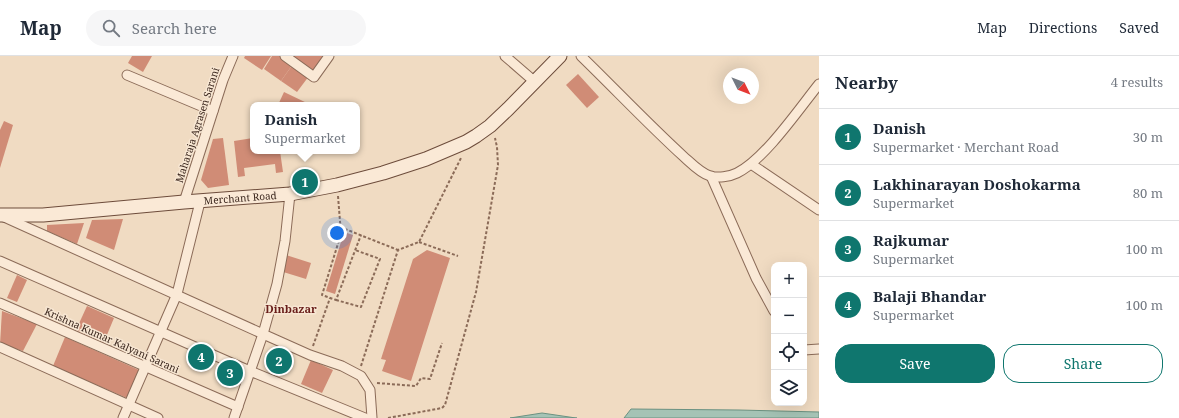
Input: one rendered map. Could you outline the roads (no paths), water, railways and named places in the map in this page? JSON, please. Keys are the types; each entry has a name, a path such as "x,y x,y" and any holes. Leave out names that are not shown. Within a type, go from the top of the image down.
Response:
{"street":[{"name":"Maharaja Agrasen Sarani","path":"184,202 226,69 233,56"},
{"path":"285,56 314,77 329,56"},
{"path":"505,56 535,82"},
{"name":"Merchant Road","path":"1,215 43,215 290,194 337,185 426,159 466,142 490,126 560,56"},
{"path":"581,56 667,142 703,173 711,176 724,177 736,174 751,164 768,147 819,84"},
{"path":"127,75 213,111"},
{"path":"751,164 819,210"},
{"path":"711,176 753,271 771,305"},
{"path":"234,418 263,334 276,284 285,241 290,194"},
{"path":"123,418 176,294 200,202"},
{"path":"1,215 310,355 342,366 358,374 366,382 370,390 372,418"},
{"path":"0,261 250,372 365,418"},
{"name":"Krishna Kumar Kalyani Sarani","path":"0,303 238,407"},
{"path":"0,347 158,418"},
{"path":"807,350 819,349"}],"place":[{"name":"Danish","path":"305,182"},
{"name":"Balaji Bhandar","path":"201,357"},
{"name":"Lakhinarayan Doshokarma","path":"279,361"},
{"name":"Rajkumar","path":"230,373"}],"district":[{"name":"Dinbazar","path":"291,309"}]}
